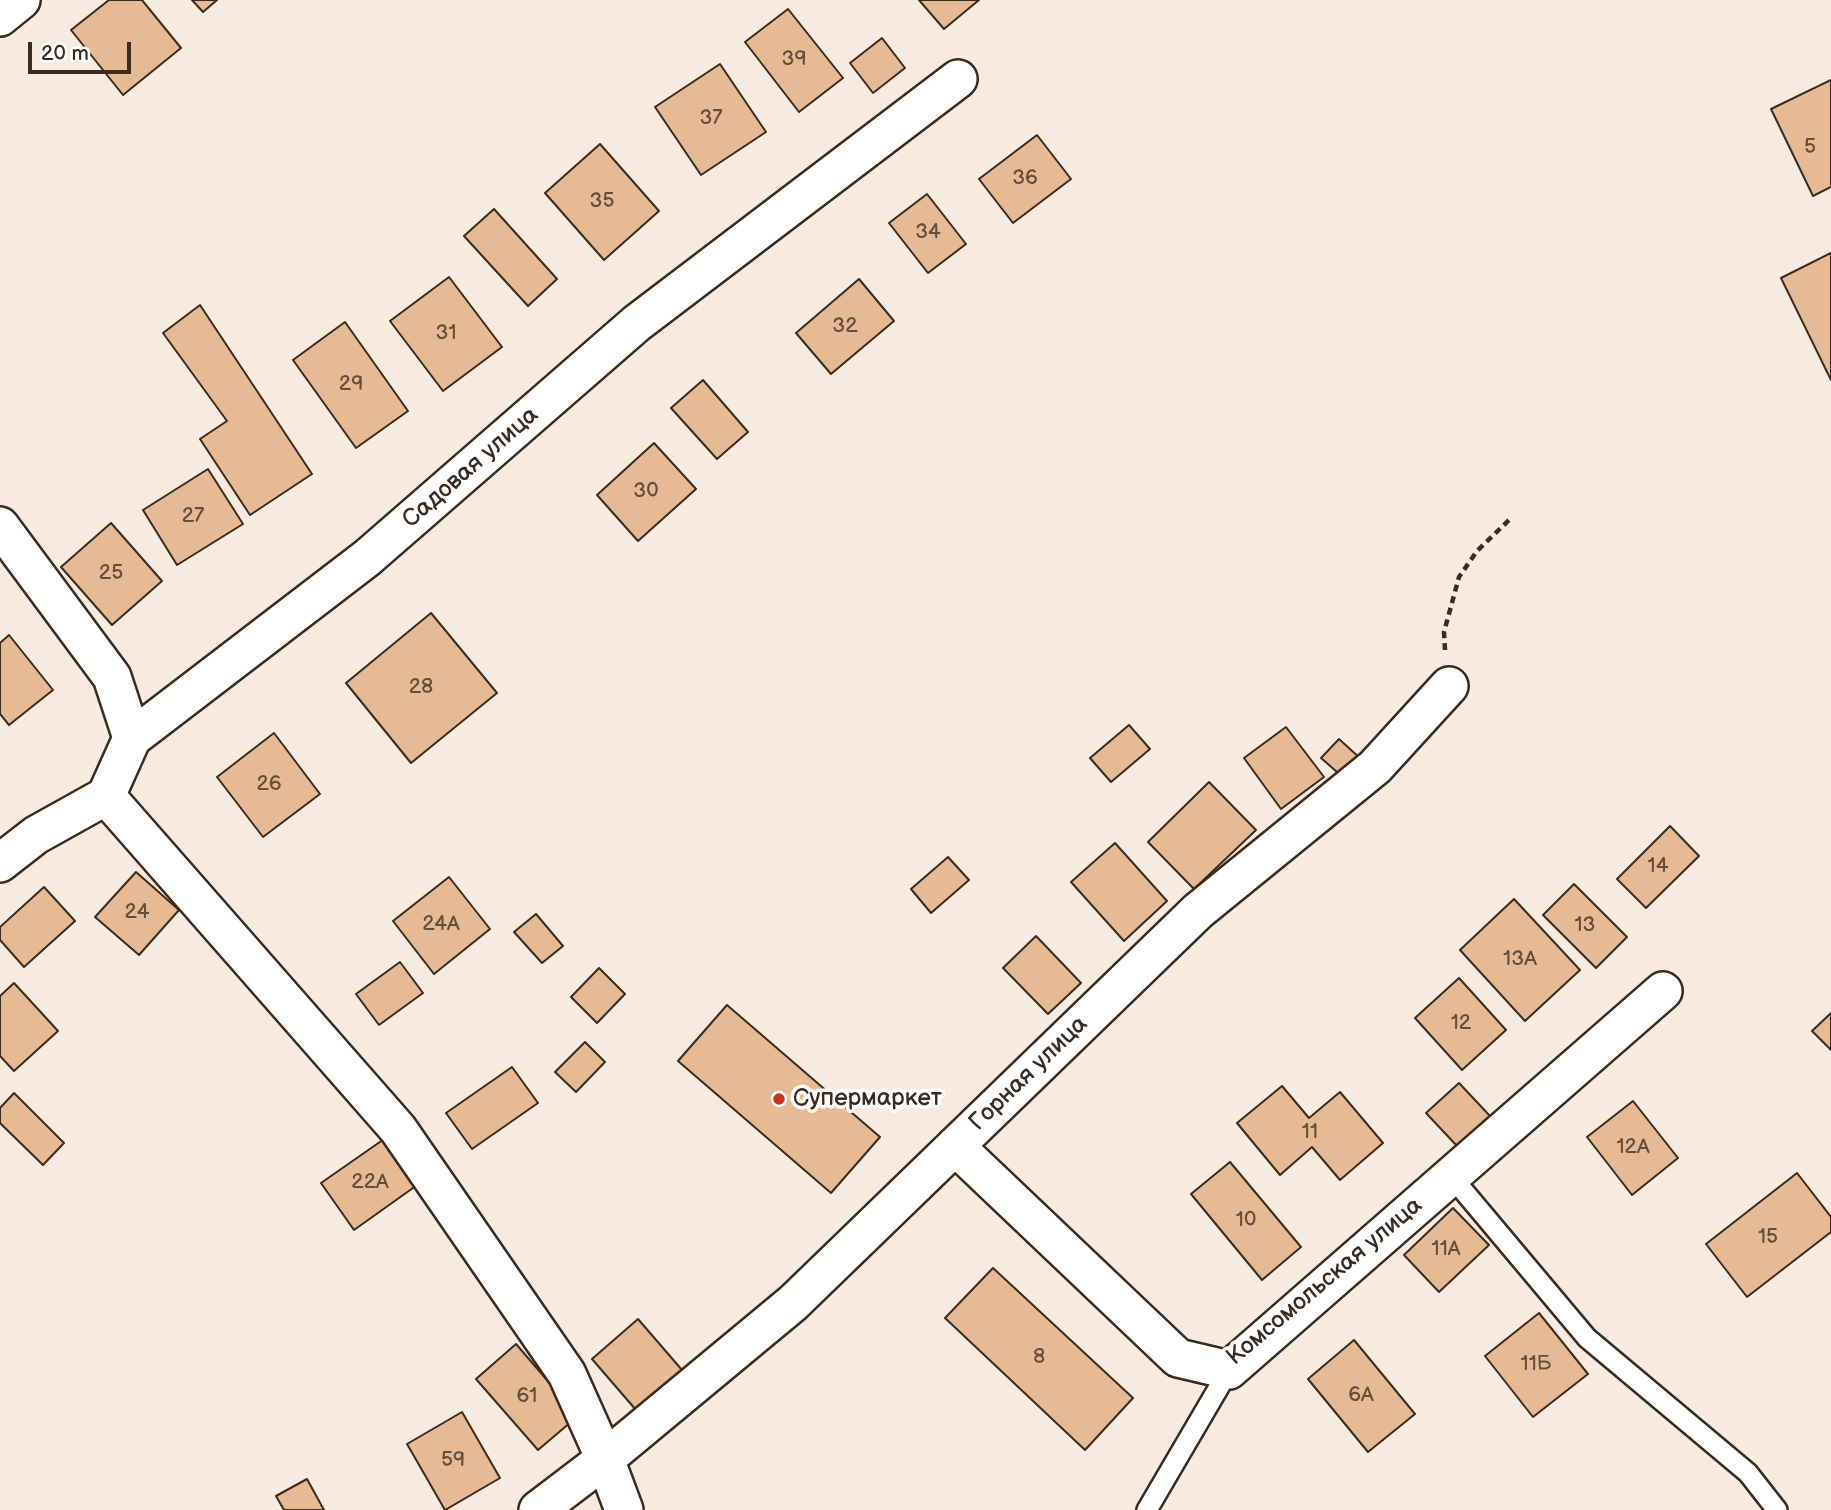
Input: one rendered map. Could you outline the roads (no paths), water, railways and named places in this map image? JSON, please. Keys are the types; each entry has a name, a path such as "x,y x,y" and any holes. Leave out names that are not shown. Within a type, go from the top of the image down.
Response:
{"street":[{"path":"0,17 21,0"},
{"name":"Садовая улица","path":"106,796 132,738 367,558 637,323 958,79"},
{"path":"0,526 112,677 132,738"},
{"name":"Горная улица","path":"538,1510 605,1459 793,1303 1198,911 1375,767 1450,686"},
{"path":"0,863 36,835 106,796 398,1129 567,1374 605,1459 624,1510"},
{"name":"Комсомольская улица","path":"955,1146 1178,1359 1229,1370 1663,991"}],"lane":[{"path":"1451,1176 1587,1338 1748,1474 1777,1510"},
{"path":"1147,1510 1229,1370"}],"place":[{"name":"Супермаркет","path":"779,1099"}]}
